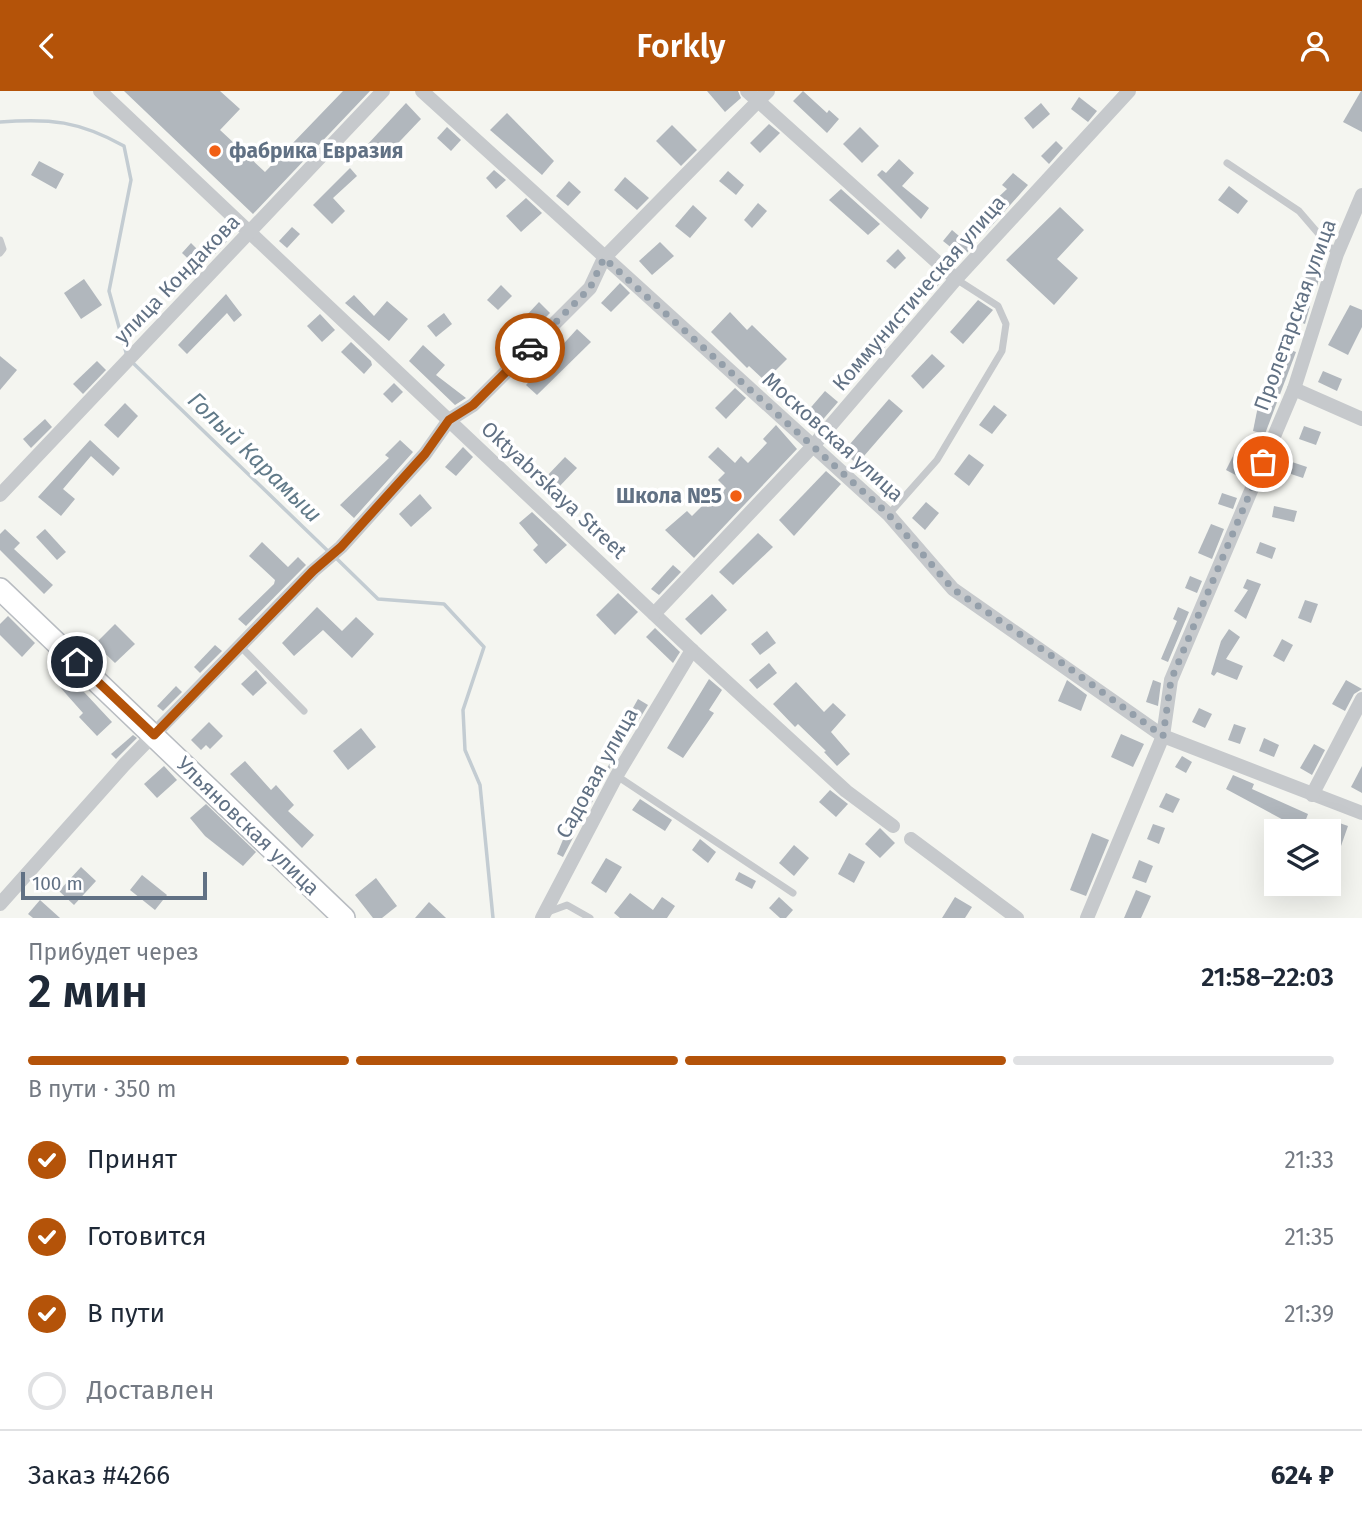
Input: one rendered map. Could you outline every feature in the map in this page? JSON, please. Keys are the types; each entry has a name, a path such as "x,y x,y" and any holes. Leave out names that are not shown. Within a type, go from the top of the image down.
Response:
{"street":[{"name":"Oktyabrskaya Street","path":"100,91 692,650 846,791 893,826"},
{"name":"улица Кондакова","path":"0,495 383,91"},
{"name":"Московская улица","path":"422,91 888,514 953,589 1163,736 1362,813"},
{"path":"747,91 763,96 956,279"},
{"name":"Коммунистическая улица","path":"654,614 813,446 956,279 1129,91"},
{"path":"0,904 154,735 313,571 341,547 425,454 449,420 473,405 590,288 604,258 763,96"},
{"name":"Пролетарская улица","path":"1087,918 1163,736 1171,680 1294,389 1337,254 1362,195"},
{"path":"1294,389 1362,419"},
{"name":"Ульяновская улица","path":"0,589 154,735 337,916"},
{"name":"Садовая улица","path":"543,916 617,775 692,650"},
{"path":"1312,795 1362,699"},
{"path":"911,839 1017,918"}],"lane":[{"path":"1227,163 1300,211 1337,254"},
{"path":"0,240 3,249 0,253"},
{"path":"888,514 937,460 1002,351 1006,324 998,306 956,279"},
{"path":"240,646 304,711"},
{"path":"617,775 793,893"},
{"path":"543,916 568,905 590,918"}],"building":[{"name":"фабрика Евразия","path":"124,91 220,91 240,109 220,130 265,172 343,91 370,91 253,214"},
{"path":"707,91 738,91 741,98 725,112"},
{"path":"803,91 827,113 829,110 839,119 827,133 793,101"},
{"path":"1362,91 1362,132 1343,122"},
{"path":"1079,97 1097,111 1088,122 1071,109"},
{"path":"406,103 421,119 382,160 367,145"},
{"path":"1041,103 1050,114 1033,129 1024,118"},
{"path":"507,113 554,161 542,175 490,130"},
{"path":"769,124 780,133 760,153 750,143"},
{"path":"672,125 697,150 681,166 656,141"},
{"path":"447,127 461,140 451,151 437,138"},
{"path":"860,127 879,146 862,163 843,144"},
{"path":"1056,141 1063,148 1049,164 1041,156"},
{"path":"899,159 914,173 902,186 929,208 921,219 877,175 882,170 886,173"},
{"path":"39,161 64,174 56,189 31,175"},
{"path":"350,168 357,176 333,198 345,211 332,224 313,205"},
{"path":"494,170 506,180 496,189 486,178"},
{"path":"728,171 744,185 736,195 719,181"},
{"path":"1013,173 1028,185 986,232 975,219 1007,189 1002,185"},
{"path":"625,177 649,198 637,210 614,190"},
{"path":"569,181 581,192 568,206 556,196"},
{"path":"1229,186 1248,201 1238,214 1218,200"},
{"path":"841,189 880,224 868,235 829,200"},
{"path":"526,198 542,213 521,232 506,216"},
{"path":"758,203 767,211 752,228 744,220"},
{"path":"693,205 707,218 690,238 675,226"},
{"path":"1060,207 1084,230 1057,259 1078,278 1054,305 1006,260"},
{"path":"292,227 300,234 287,248 279,241"},
{"path":"224,229 232,236 200,270 182,253 191,243 202,254"},
{"path":"952,230 972,247 963,257 943,241"},
{"path":"660,242 674,256 652,275 639,261"},
{"path":"898,249 906,258 895,269 886,261"},
{"path":"1309,267 1321,271 1317,286 1304,282"},
{"path":"934,272 943,280 928,296 919,287"},
{"path":"84,279 102,305 81,319 64,293"},
{"path":"620,283 630,293 611,312 601,303"},
{"path":"501,285 512,296 498,310 487,300"},
{"path":"226,294 242,315 234,322 227,313 187,354 178,345"},
{"path":"354,295 374,316 387,301 408,319 389,341 345,303"},
{"path":"978,300 993,310 963,344 950,332"},
{"path":"1298,300 1310,306 1305,324 1290,318"},
{"path":"539,302 550,313 507,357 497,347"},
{"path":"1350,305 1362,310 1362,327 1348,355 1328,345"},
{"path":"730,312 747,330 752,325 787,359 765,381 749,366 747,368 711,332"},
{"path":"444,313 452,324 436,337 427,326"},
{"path":"320,314 335,330 322,342 307,326"},
{"path":"897,319 903,326 881,352 873,344"},
{"path":"577,329 591,342 537,395 526,385"},
{"path":"351,342 371,361 372,365 364,374 341,352"},
{"path":"423,345 445,365 436,375 466,398 455,405 409,361"},
{"path":"1279,346 1296,352 1265,434 1253,431 1259,401"},
{"path":"932,354 945,366 923,389 911,376"},
{"path":"0,356 17,370 0,390"},
{"path":"97,361 106,370 83,394 73,384"},
{"path":"1323,371 1342,379 1337,391 1318,382"},
{"path":"394,383 403,392 392,403 383,394"},
{"path":"735,388 746,398 726,419 715,408"},
{"path":"825,391 838,402 819,424 806,413"},
{"path":"889,399 903,411 857,464 843,452"},
{"path":"125,403 138,416 118,438 104,425"},
{"path":"994,405 1007,415 992,434 979,425"},
{"path":"45,419 52,427 31,448 23,439"},
{"name":"Школа №5","path":"776,425 797,449 694,558 665,530 687,511 692,516 704,504 708,507 726,488 718,480 725,473 708,457 718,447 735,463 741,456 748,463 767,443 763,439"},
{"path":"1304,426 1321,432 1316,445 1299,439"},
{"path":"90,440 120,468 113,476 91,456 63,489 75,499 61,516 38,497"},
{"path":"400,440 413,452 354,518 340,505 389,458 385,455"},
{"path":"463,447 473,457 456,476 445,467"},
{"path":"1237,448 1255,457 1245,480 1226,470"},
{"path":"969,454 984,465 969,486 954,474"},
{"path":"565,457 577,468 557,489 545,478"},
{"path":"1292,462 1307,467 1303,478 1288,473"},
{"path":"826,471 841,484 794,536 779,520"},
{"path":"1222,493 1237,498 1233,509 1218,504"},
{"path":"420,494 432,508 411,527 399,514"},
{"path":"926,502 939,513 925,530 912,518"},
{"path":"1274,506 1297,511 1294,522 1272,517"},
{"path":"532,512 567,545 546,564 533,550 538,545 519,523"},
{"path":"1211,524 1224,529 1212,559 1198,553"},
{"path":"5,529 20,543 14,549 53,585 44,594 0,550 0,534"},
{"path":"45,529 66,552 57,560 36,537"},
{"path":"758,533 773,547 733,585 719,572"},
{"path":"262,542 288,567 298,557 306,565 246,626 238,619 275,580 249,556"},
{"path":"1260,542 1276,548 1272,559 1256,553"},
{"path":"673,565 681,572 659,595 651,589"},
{"path":"1190,576 1202,581 1197,593 1185,588"},
{"path":"1247,579 1261,584 1246,619 1234,611 1248,590 1243,588"},
{"path":"618,593 638,612 615,635 596,615"},
{"path":"712,594 727,610 701,635 685,619"},
{"path":"1305,600 1318,604 1311,623 1298,618"},
{"path":"317,607 342,631 356,617 374,634 352,658 323,630 294,656 282,643"},
{"path":"1178,607 1189,612 1168,662 1161,659 1177,621 1173,619"},
{"path":"8,616 35,643 22,657 0,635 0,624"},
{"path":"115,624 135,644 115,663 95,644"},
{"path":"655,628 680,652 673,663 646,637"},
{"path":"1229,629 1240,637 1226,659 1243,666 1237,680 1217,672 1214,676 1211,674 1221,641"},
{"path":"767,631 776,643 760,655 751,644"},
{"path":"1282,639 1293,645 1284,662 1273,656"},
{"path":"215,645 222,651 200,673 194,667"},
{"path":"769,663 777,673 757,689 749,680"},
{"path":"256,670 267,683 253,696 241,684"},
{"path":"70,677 112,722 97,736 79,717 83,713 59,686"},
{"path":"709,679 722,690 709,710 714,713 683,758 667,748"},
{"path":"1067,680 1087,695 1081,711 1058,701"},
{"path":"1153,680 1161,683 1158,706 1146,702"},
{"path":"1346,680 1362,689 1354,694 1345,711 1332,704"},
{"path":"796,682 824,712 833,703 846,715 831,732 850,754 837,766 824,752 826,751 798,724 795,727 773,704"},
{"path":"176,686 182,692 163,711 157,706"},
{"path":"638,699 648,705 629,736 620,731"},
{"path":"1199,708 1212,714 1205,728 1192,722"},
{"path":"209,722 223,736 210,749 206,745 201,750 191,740"},
{"path":"1234,724 1246,728 1240,744 1228,740"},
{"path":"361,728 376,747 348,770 333,751"},
{"path":"1121,734 1144,744 1133,767 1111,757"},
{"path":"133,735 137,738 116,759 111,754"},
{"path":"1264,738 1279,745 1274,757 1259,751"},
{"path":"1314,744 1325,750 1312,775 1300,768"},
{"path":"614,756 616,757 588,810 584,808"},
{"path":"1182,756 1192,762 1186,773 1175,767"},
{"path":"245,761 271,790 276,785 294,805 288,811 314,835 302,848 230,774"},
{"path":"164,766 177,780 157,798 144,784"},
{"path":"1362,766 1362,793 1351,787"},
{"path":"1233,775 1254,784 1252,789 1308,814 1306,819 1282,819 1226,789"},
{"path":"830,790 848,804 836,817 819,802"},
{"path":"1166,793 1180,799 1173,813 1159,807"},
{"path":"640,799 672,820 665,831 632,810"},
{"path":"206,804 256,852 243,866 205,836 190,818"},
{"path":"1153,824 1165,828 1159,844 1147,839"},
{"path":"1341,824 1348,826 1341,846"},
{"path":"880,828 895,843 880,858 865,844"},
{"path":"567,830 575,834 563,857 557,854"},
{"path":"1092,833 1109,840 1086,896 1070,890"},
{"path":"700,839 716,852 708,863 692,850"},
{"path":"794,845 809,858 794,876 779,863"},
{"path":"849,853 865,862 854,883 838,874"},
{"path":"606,858 622,867 606,893 591,883"},
{"path":"1139,860 1153,866 1146,883 1132,878"},
{"path":"81,867 96,881 74,905 59,891"},
{"path":"739,872 756,881 752,889 735,880"},
{"path":"142,875 167,895 155,910 130,890"},
{"path":"376,878 397,906 382,918 373,918 355,895"},
{"path":"1136,890 1151,896 1141,918 1124,918"},
{"path":"630,893 653,910 662,897 675,906 667,918 620,918 614,913"},
{"path":"779,897 793,910 786,918 780,918 769,908"},
{"path":"955,897 972,907 965,918 942,918"},
{"path":"40,900 60,918 33,918 28,914"},
{"path":"429,902 446,918 415,918"}],"waterway":[{"name":"Голый Карамыш","path":"0,122 64,123 93,131 124,146 131,180 109,291 127,356"},
{"name":"Голый Карамыш","path":"132,362 330,553"},
{"name":"Голый Карамыш","path":"336,558 378,599 444,604 484,647 463,710 465,750 480,785 493,918"}],"way so far":[{"path":"530,348 590,288 604,258 888,514 953,589 1163,736 1171,680 1263,462"}],"place":[{"name":"фабрика Евразия","path":"215,151"},
{"name":"Школа №5","path":"736,496"}],"route":[{"path":"77,662 154,735 313,571 341,547 425,454 449,420 473,405 530,348"}]}
